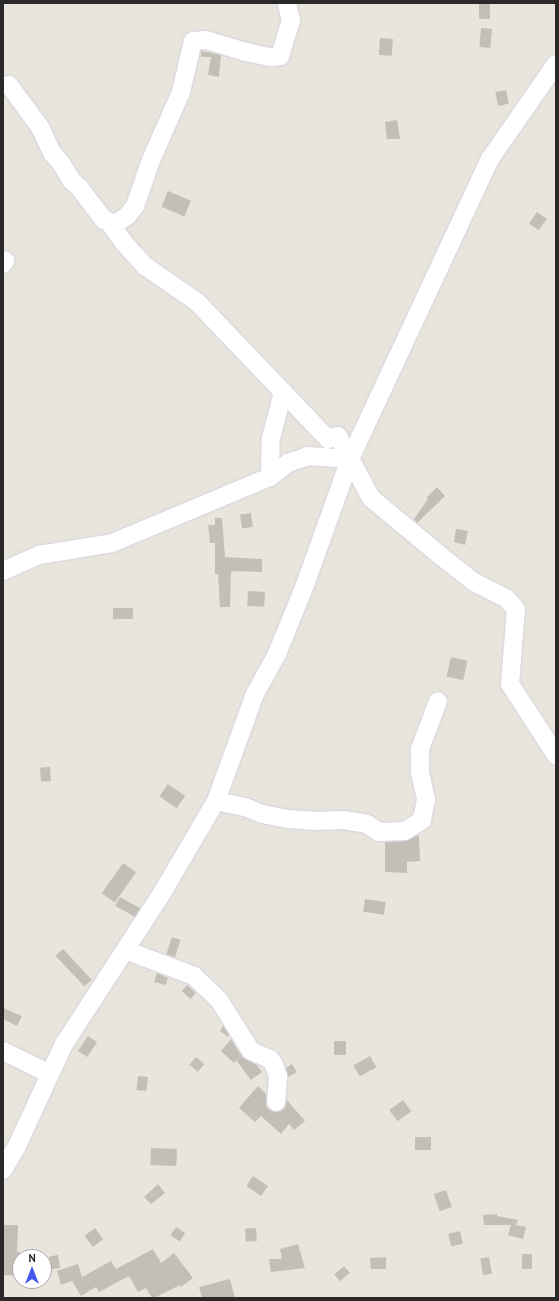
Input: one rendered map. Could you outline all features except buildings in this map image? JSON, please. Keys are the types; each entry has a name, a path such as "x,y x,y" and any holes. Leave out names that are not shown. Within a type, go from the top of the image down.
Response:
{"street":[{"path":"9,85 40,128 52,153 61,163 72,181 79,187 104,220 115,224 126,216 135,206 151,160 181,92 193,41 206,40 246,52 270,57 280,56 291,21 287,3"},
{"path":"3,1170 17,1146 67,1038 162,893 216,801 255,694 277,654 305,585 350,459 490,159 556,64"},
{"path":"109,222 125,244 145,266 197,302 328,439 338,436 372,498 474,582 507,598 516,609 510,684 556,755"},
{"path":"270,477 271,438 283,392"},
{"path":"3,571 39,555 112,543 270,477 288,463 308,456 350,459"},
{"path":"216,801 245,807 262,814 288,819 314,821 343,820 367,824 379,832 405,831 422,820 426,799 420,772 420,748 438,701"},
{"path":"125,950 194,976 220,1000 251,1051 270,1060 274,1065 278,1076 276,1102"},
{"path":"3,1050 50,1074"}]}
